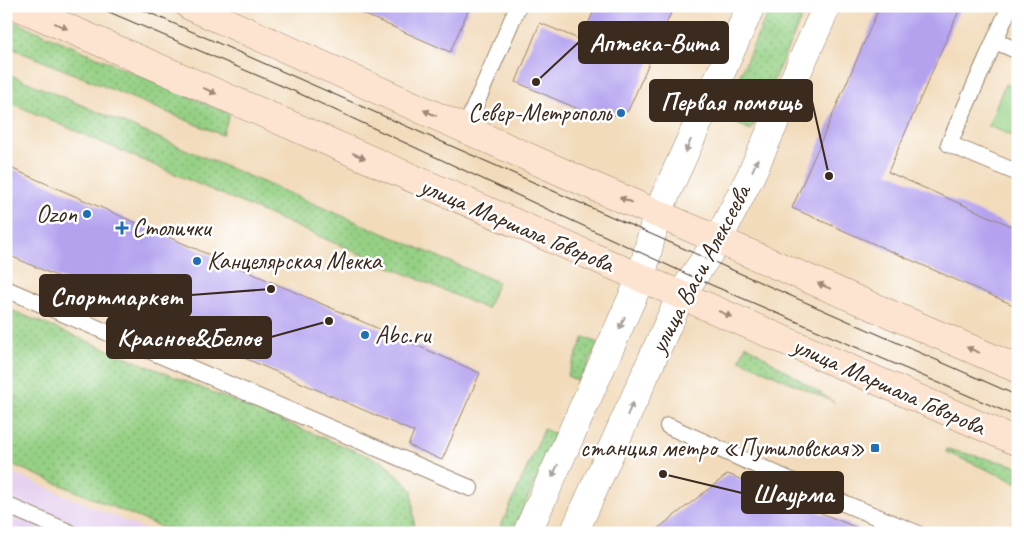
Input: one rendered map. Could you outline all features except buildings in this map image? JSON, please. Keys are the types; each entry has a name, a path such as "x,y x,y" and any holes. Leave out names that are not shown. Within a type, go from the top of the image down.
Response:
{"main road":[{"name":"улица Маршала Говорова","path":"17,6 1018,442"},
{"path":"190,6 657,214 1018,370"}],"street":[{"name":"улица Васи Алексеева","path":"527,533 641,278 657,214 751,6"},
{"name":"улица Васи Алексеева","path":"574,533 681,294 718,240 751,175 827,6"}],"lane":[{"path":"465,129 518,6"},
{"path":"1010,6 949,144 1018,173"},
{"path":"995,41 1018,51"},
{"path":"6,289 470,488"},
{"path":"668,426 812,490 916,533"},
{"path":"6,505 71,533"}],"shaded area":[{"path":"6,470 153,533 6,533"}],"green space":[{"path":"771,6 807,6 751,130 721,117"},
{"path":"6,18 230,114 222,135 6,46"},
{"path":"6,73 498,282 487,309 6,101"},
{"path":"1005,84 1018,89 1018,138 988,126"},
{"path":"6,308 385,463 412,490 415,533 175,533 6,462"},
{"path":"584,337 598,343 580,382 567,376"},
{"path":"746,345 834,402 740,360"},
{"path":"544,429 555,434 513,533 498,533"},
{"path":"947,449 1018,466 1018,483 946,452"}],"tram line":[{"path":"95,6 296,92 693,277 1018,417"},
{"path":"134,6 1018,396"}],"place":[{"name":"Аптека-Вита","path":"536,82"},
{"name":"Север-Метрополь","path":"621,113"},
{"name":"Первая помощь","path":"829,176"},
{"name":"Ozon","path":"87,214"},
{"name":"Столички","path":"122,228"},
{"name":"Канцелярская Мекка","path":"197,261"},
{"name":"Спортмаркет","path":"271,289"},
{"name":"Красное&Белое","path":"329,321"},
{"name":"Abc.ru","path":"365,335"},
{"name":"станция метро «Путиловская»","path":"875,448"},
{"name":"Шаурма","path":"663,474"}]}
